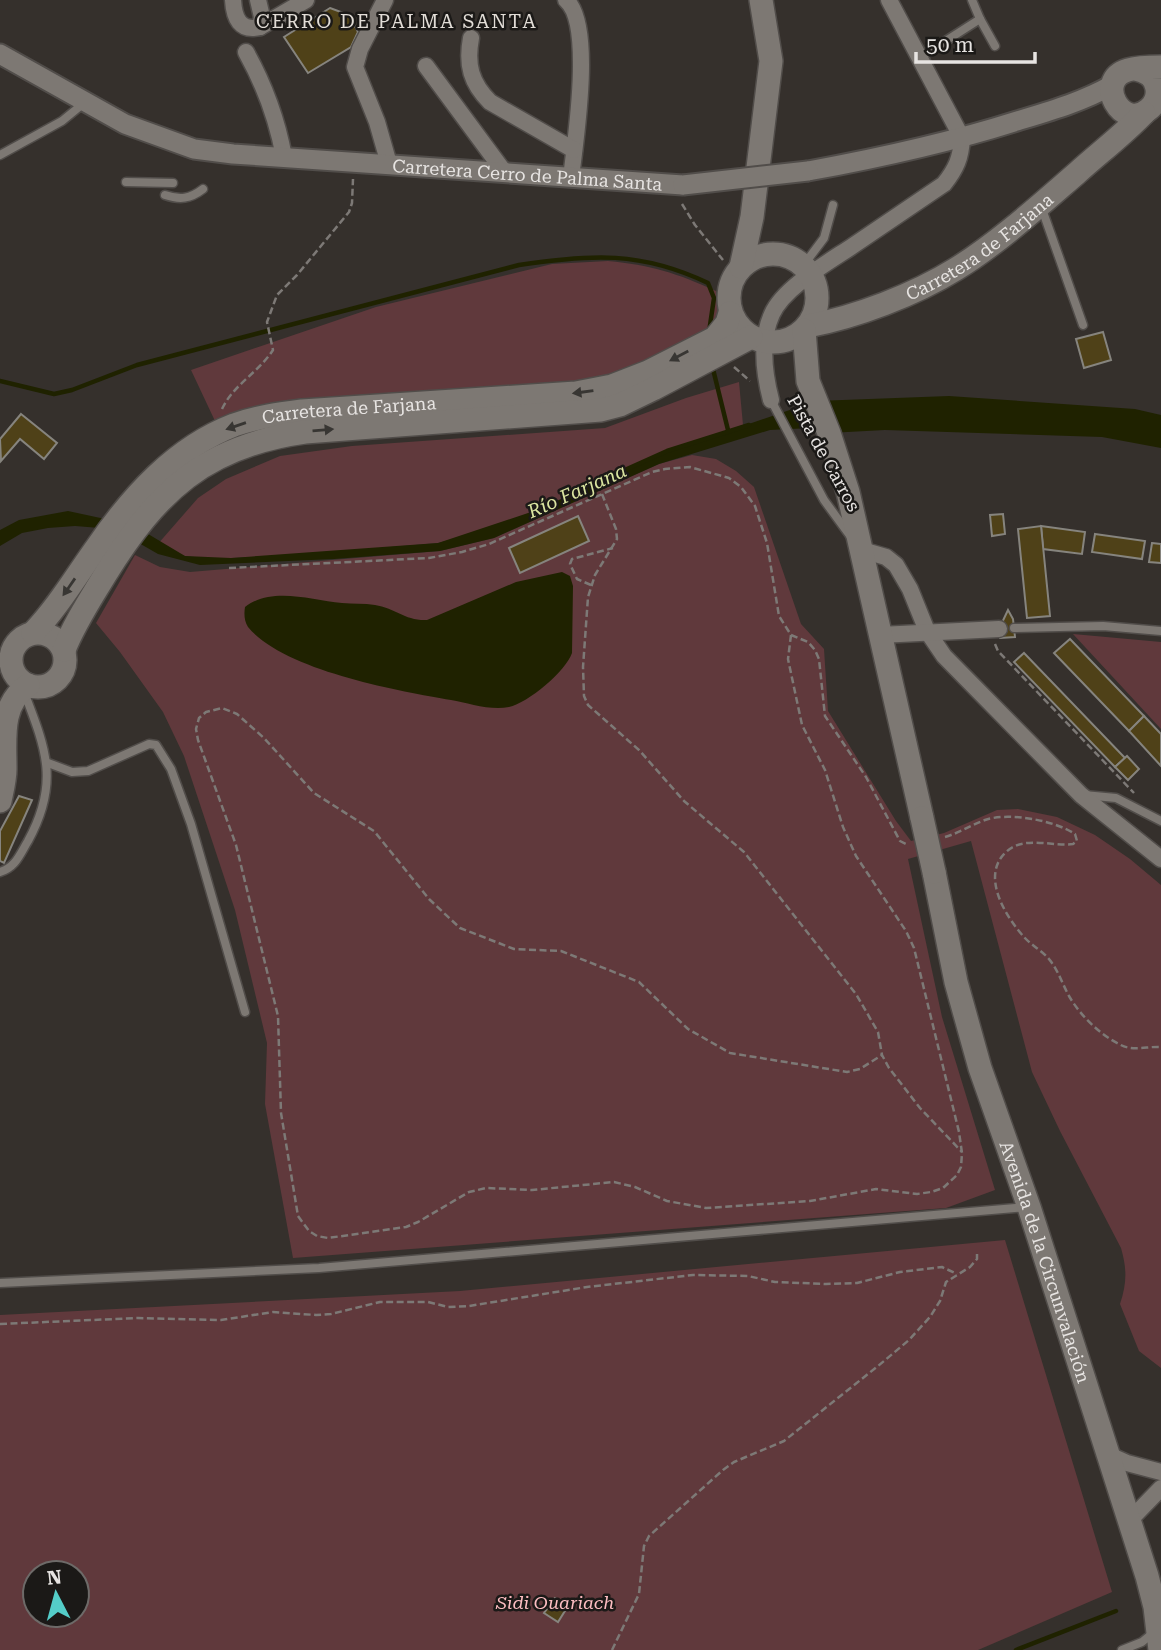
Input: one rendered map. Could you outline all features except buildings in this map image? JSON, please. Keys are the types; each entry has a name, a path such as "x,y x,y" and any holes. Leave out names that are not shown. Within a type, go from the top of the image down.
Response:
{"main road":[{"path":"730,269 752,217 771,61 761,0"},
{"path":"1135,69 1152,76 1157,94 1153,105 1128,114 1113,97 1121,73 1135,69 1161,67"},
{"name":"Carretera de Farjana","path":"1091,160 1110,124 1113,97"},
{"name":"Carretera de Farjana","path":"144,503 198,469 245,444 271,437 343,428 582,413 620,405 651,381 715,351 762,341 783,342 806,328 910,293 956,269 1040,205 1128,130 1153,105"},
{"path":"752,217 778,254"},
{"path":"730,269 764,255 778,254 796,260 810,279 841,309 855,313"},
{"path":"730,269 734,275 725,306 735,323 762,341 808,381"},
{"path":"808,381 806,328 813,317 810,279"},
{"name":"Carretera de Farjana","path":"715,351 722,331 725,306"},
{"name":"Carretera de Farjana","path":"111,546 64,650 65,666 57,679 43,687 25,686 6,669 18,640 33,633 111,546 144,503 164,468 184,452 221,431 268,416 302,411 576,393 651,381"},
{"name":"Avenida de la Circunvalación","path":"808,381 829,433 848,492 967,1027 1029,1207 1147,1576 1158,1624 1160,1650"},
{"path":"33,633 48,634 55,638 64,650"},
{"path":"0,802 5,715 11,700 25,686"}],"street":[{"path":"233,0 237,20 252,29 306,0"},
{"path":"258,0 261,8 260,27"},
{"path":"385,0 360,49 355,68 377,122 389,164"},
{"path":"889,0 962,138"},
{"path":"571,178 581,68 573,4"},
{"path":"471,38 469,69 481,93 490,102 574,150"},
{"path":"246,52 270,100 284,157"},
{"name":"Carretera Cerro de Palma Santa","path":"0,54 125,124 194,149 678,185 808,170 886,157 962,138 1069,106 1113,97"},
{"path":"426,66 505,173"},
{"name":"Pista de Carros","path":"773,404 762,341 772,312 786,295 944,184 955,171 962,138"},
{"name":"Pista de Carros","path":"862,550 886,557 895,565 911,589 927,631 944,656 1081,795 1161,859"},
{"path":"880,635 1001,629"},
{"path":"1107,1454 1127,1463 1161,1472"},
{"path":"1129,1521 1161,1488"}],"lane":[{"path":"972,0 979,19 995,46"},
{"path":"919,58 979,19"},
{"path":"0,155 62,121 85,103"},
{"path":"127,182 173,183"},
{"path":"165,195 185,198 203,189"},
{"path":"810,279 830,222 833,205"},
{"path":"1040,205 1083,325"},
{"name":"Pista de Carros","path":"773,404 824,500 862,550"},
{"path":"1001,629 1103,626 1161,631"},
{"path":"0,872 16,862 36,824 45,794 48,763 25,686"},
{"path":"48,763 72,772 88,771 149,744 156,745 171,769 191,824 246,1012"},
{"path":"1081,795 1116,798 1161,821"},
{"path":"0,1283 319,1268 1029,1207"},
{"path":"1122,1650 1148,1637 1158,1624"}],"path":[{"path":"221,431 222,409 226,401 272,351 267,322 277,295 349,212 353,187 352,162"},
{"path":"678,185 686,212 730,269 725,306"},
{"path":"715,351 747,379"},
{"path":"229,568 429,558 452,554 489,544 665,469 690,467 729,478 741,487 755,506 767,543 779,615 791,635 808,642 819,659 825,716 866,778 900,841 914,846"},
{"path":"603,494 617,539 591,585 588,597 583,667 587,705 639,750 701,817 744,852 850,985 878,1032 889,1068 920,1108 962,1153"},
{"path":"591,585 577,579 570,564 572,559 614,548"},
{"path":"1001,629 999,650 1161,821"},
{"path":"791,635 788,659 800,720 825,770 852,849 906,931 914,948 953,1105 962,1153 961,1167 951,1183 943,1188 917,1194 876,1189 810,1201 706,1208 667,1200 614,1182 532,1190 486,1188 470,1192 418,1223 406,1227 328,1238 317,1237 302,1225 298,1216 281,1113 278,1016 239,856 196,729 199,718 214,709 222,708 237,714 264,738 314,793 374,831 429,899 452,921 471,933 514,949 561,951 639,982 700,1037 741,1057 847,1072 860,1069 883,1055"},
{"path":"937,840 982,821 1006,816 1059,826 1074,834 1077,841 1073,844 1031,842 1007,850 996,866 998,894 1023,936 1052,962 1070,998 1088,1021 1124,1047 1161,1047"},
{"path":"612,1650 639,1594 644,1546 649,1536 723,1470 734,1462 784,1441 909,1340 930,1317 940,1301 946,1282 970,1267 977,1259 977,1254"},
{"path":"0,1324 138,1318 221,1320 274,1312 316,1315 380,1302 428,1302 448,1307 469,1306 587,1287 693,1275 748,1276 775,1282 826,1284 857,1283 901,1272 942,1267 957,1273"}],"green space":[{"path":"608,261 663,271 716,291 720,313 711,337 612,378 284,406 215,421 191,370 376,307 552,264"},
{"path":"739,382 743,425 667,451 496,528 438,543 213,559 185,556 157,545 198,498 226,479 280,456 352,446 605,428"},
{"path":"692,455 716,459 736,471 754,487 801,624 824,649 828,711 911,841 944,833 997,810 1018,809 1057,817 1095,835 1161,885 1161,1368 1139,1351 1120,1304 1125,1276 1121,1248 1032,1072 971,841 908,859 942,1017 995,1190 946,1208 293,1258 265,1104 267,1043 235,910 184,756 163,712 96,623 135,555 160,567 190,572 440,551 494,538 659,464"},
{"path":"1073,634 1161,642 1161,729"},
{"name":"Sidi Ouariach","path":"1005,1240 1112,1592 978,1650 0,1650 0,1315 460,1291"}],"shaded area":[{"path":"949,396 1135,409 1161,415 1161,448 1102,437 885,430 829,433 811,428 770,430 659,464 494,538 440,551 200,565 158,554 125,535 100,528 75,526 22,533 0,546 0,530 19,520 68,511 133,525 185,556 231,558 438,543 540,509 650,458 816,401"},
{"path":"562,572 570,576 573,586 572,653 545,685 517,704 502,708 402,691 314,667 265,642 248,627 245,617 245,607 256,601 267,597 292,596 375,605 412,618 427,620 516,582"}],"waterway":[{"path":"0,381 54,394 72,390 137,365 519,265 593,257 638,260 660,265 708,283 714,298 709,332"},
{"path":"712,365 728,430"},
{"name":"Río Farjana","path":"607,478 667,451 749,425"},
{"path":"1016,1650 1116,1611"}],"district":[{"name":"CERRO DE PALMA SANTA","path":"397,21"}]}
